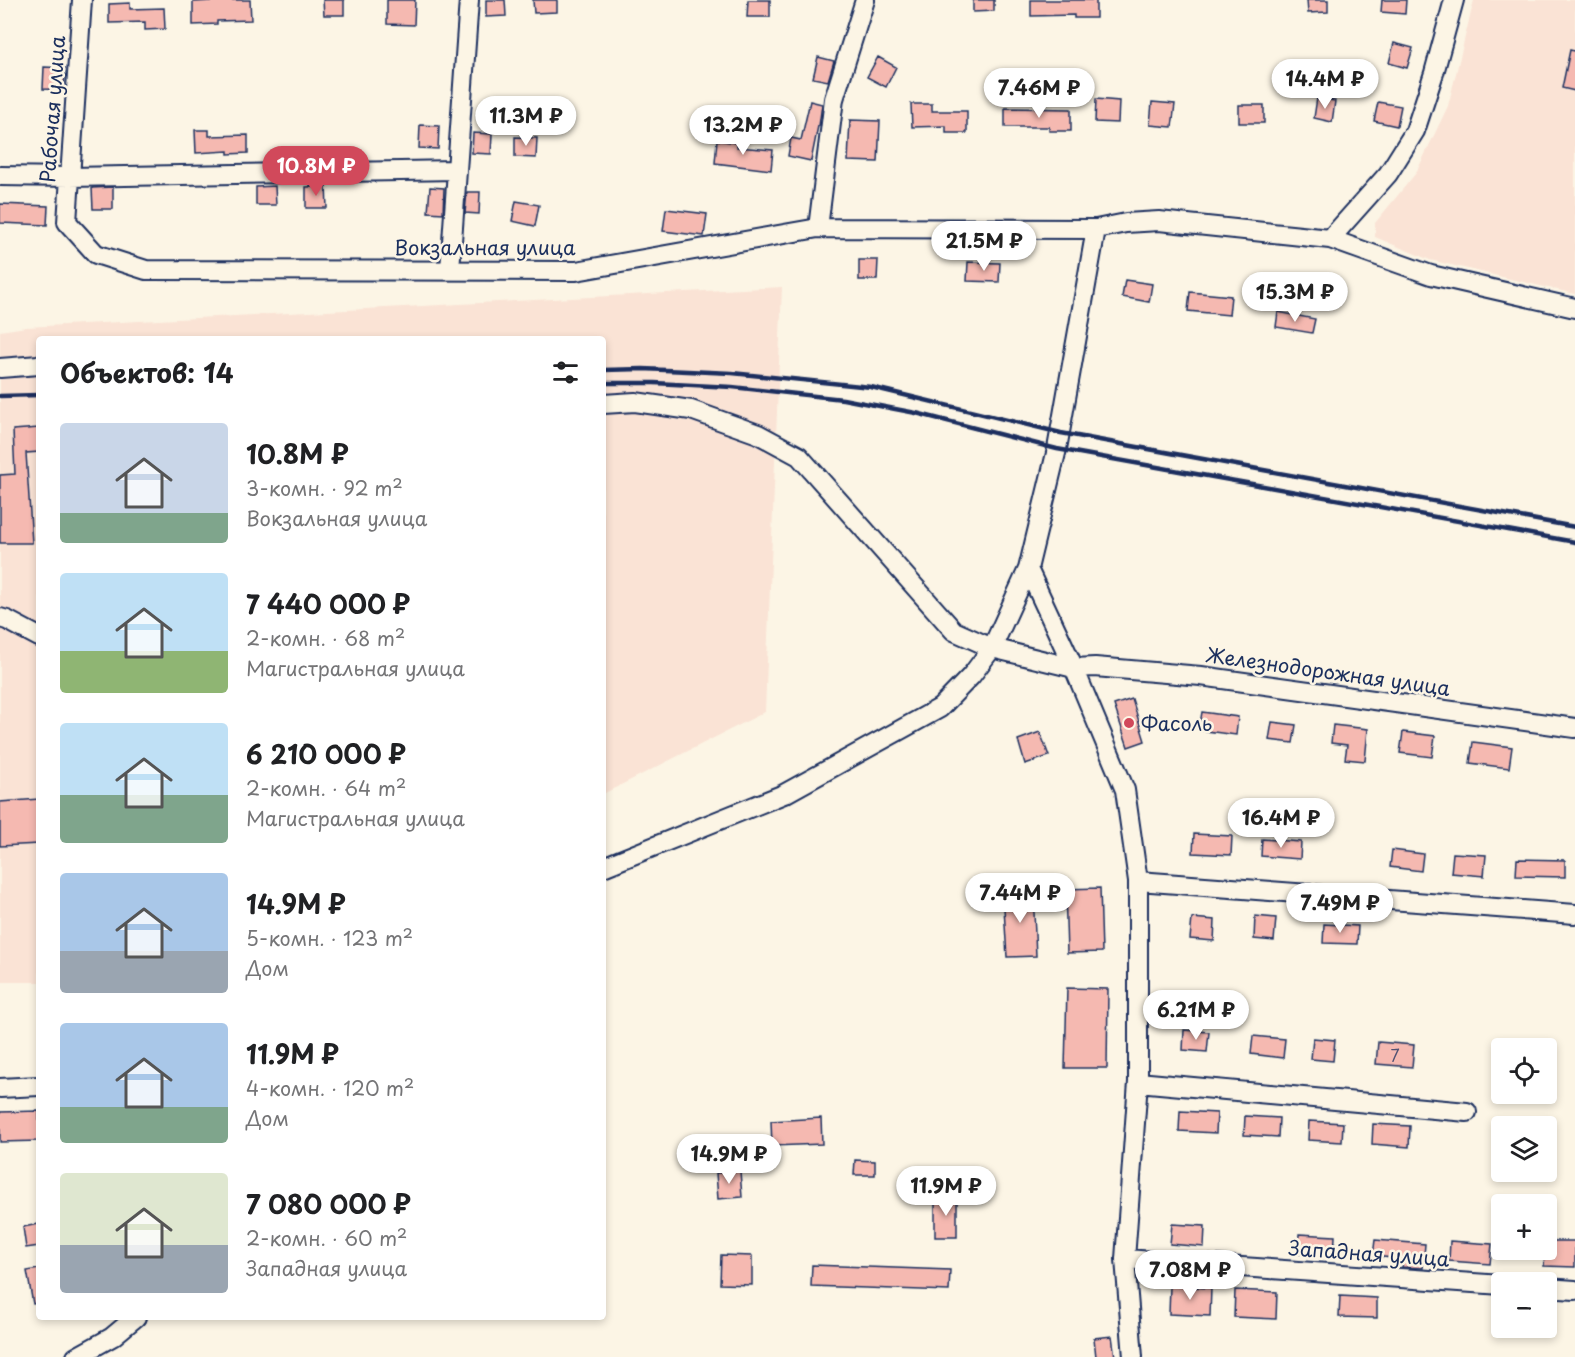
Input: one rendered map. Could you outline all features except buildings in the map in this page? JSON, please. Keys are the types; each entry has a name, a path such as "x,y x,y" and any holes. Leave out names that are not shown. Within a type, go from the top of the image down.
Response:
{"street":[{"name":"Рабочая улица","path":"67,222 82,0"},
{"path":"450,270 469,0"},
{"path":"818,228 834,99 865,0"},
{"path":"1330,239 1388,174 1414,132 1434,74 1454,0"},
{"path":"0,176 70,177 456,170"},
{"name":"Вокзальная улица","path":"67,222 96,254 146,270 576,271 818,228 1096,229 1159,221 1330,239 1431,275 1575,308"},
{"path":"606,866 784,794 940,708 971,676 992,648 1028,569 1058,449 1096,229"},
{"path":"0,368 36,365"},
{"name":"Железнодорожная улица","path":"606,404 635,402 691,410 758,434 799,456 954,631 992,648 1074,668 1095,667 1201,676 1575,728"},
{"path":"1028,569 1074,668 1125,790 1138,881 1138,1082 1125,1259 1133,1357"},
{"path":"0,618 36,635"},
{"path":"1138,881 1575,914"},
{"path":"1138,1082 1467,1112"},
{"path":"0,1088 36,1086"},
{"name":"Западная улица","path":"1125,1259 1491,1284"},
{"path":"1557,1289 1575,1290"},
{"path":"76,1357 112,1337 132,1320"}],"shaded area":[{"path":"1474,0 1575,0 1575,294 1430,260 1375,237 1375,223 1416,173 1448,106"},
{"path":"782,287 765,712 606,792 606,336 36,336 36,982 0,982 0,331 26,327"}],"railway":[{"path":"606,370 643,369 732,373 871,387 1061,433 1575,527"},
{"path":"606,383 732,387 843,399 916,413 1057,449 1575,542"},
{"path":"0,396 36,395"}],"place":[{"name":"Фасоль","path":"1129,723"}]}
